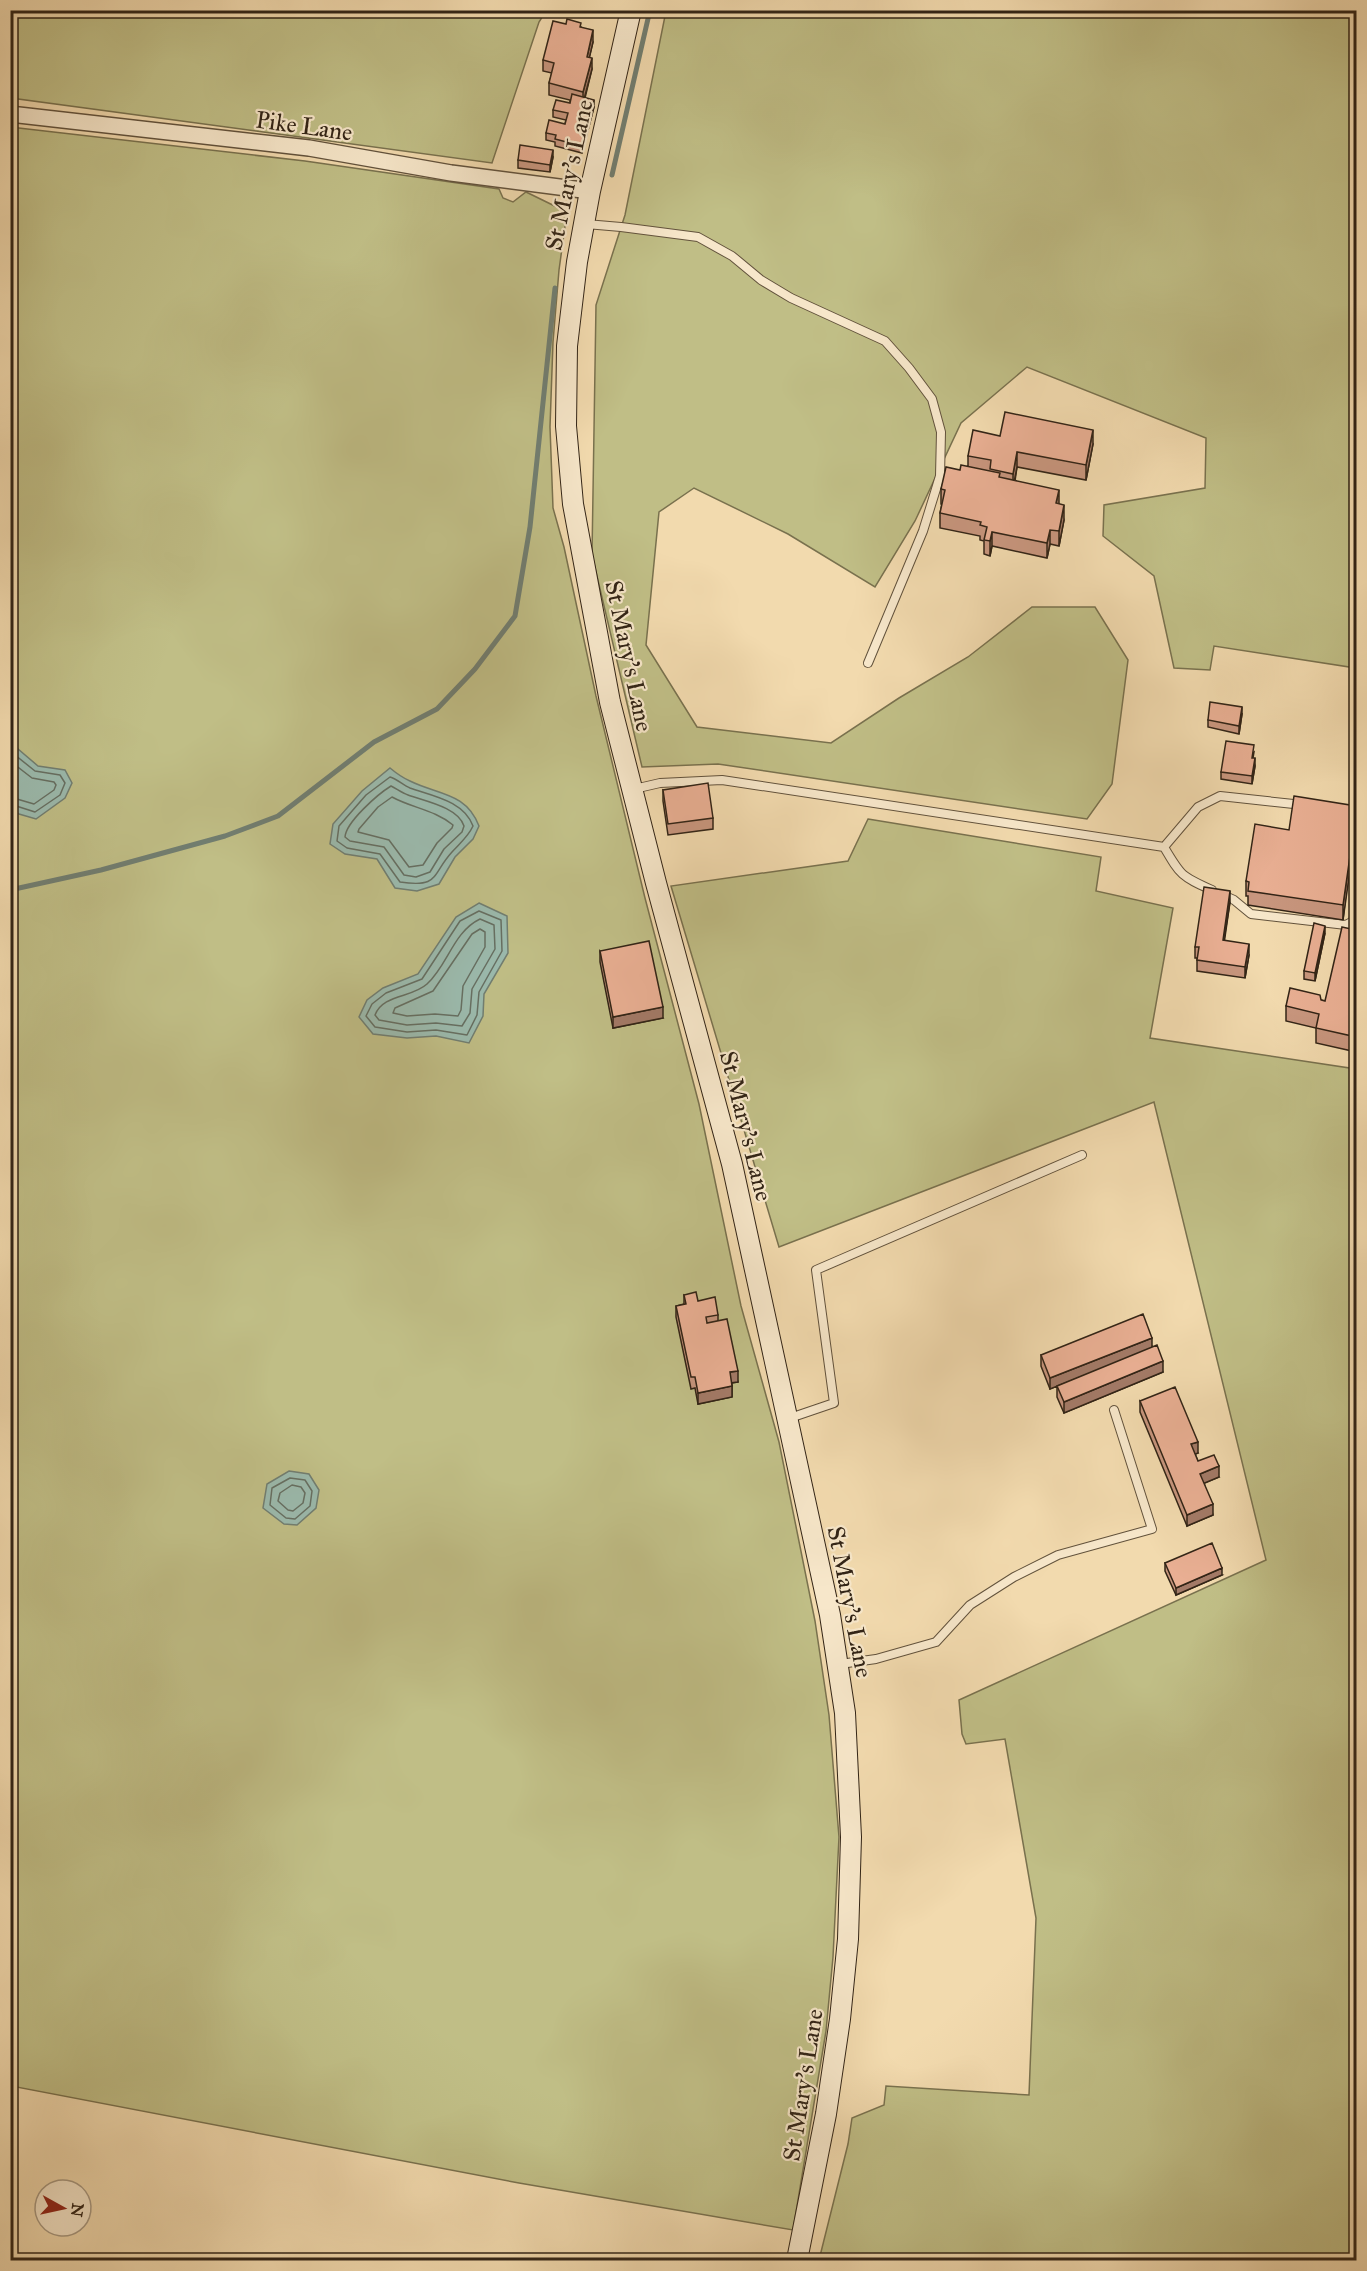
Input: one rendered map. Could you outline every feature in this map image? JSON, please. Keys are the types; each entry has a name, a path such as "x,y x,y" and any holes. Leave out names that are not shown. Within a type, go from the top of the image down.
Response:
{"main road":[{"name":"St Mary's Lane","path":"631,10 590,191 577,262 567,346 567,437 573,504 610,702 732,1164 830,1615 845,1713 851,1837 848,1939 840,2019 826,2114 797,2260"}],"street":[{"name":"Pike Lane","path":"10,114 309,148 451,173 590,191"}],"lane":[{"path":"584,224 621,226 698,237 732,256 761,280 791,298 885,341 932,399 941,432 940,476 923,531 868,663"},
{"path":"632,789 660,783 722,780 1164,847"},
{"path":"1164,847 1198,807 1220,796 1314,806"},
{"path":"1164,847 1179,873 1188,880 1234,900 1251,914 1346,925 1353,921 1356,908"},
{"path":"786,1420 834,1403 816,1270 1082,1155"},
{"path":"838,1664 876,1659 936,1642 970,1605 1014,1577 1058,1555 1152,1529 1114,1410"}],"shaded area":[{"path":"11,10 546,11 539,22 492,163 11,98"},
{"path":"666,11 1356,11 1356,668 1214,646 1210,670 1174,668 1154,576 1103,536 1104,505 1205,488 1206,438 1027,367 961,423 915,521 875,587 788,534 694,488 659,512 646,645 697,727 831,743 899,698 968,657 1032,607 1095,607 1128,660 1112,784 1087,819 718,764 642,767 592,555 596,305 625,215"},
{"path":"10,127 305,161 499,189 503,198 513,202 526,192 567,212 553,342 550,427 553,508 645,898 699,1104 741,1306 779,1442 815,1621 829,1715 839,1837 833,1957 826,2031 793,2230 519,2183 11,2086"},
{"path":"868,819 1101,857 1096,891 1173,908 1150,1038 1356,1069 1356,2260 819,2260 848,2144 852,2118 884,2105 886,2086 1029,2095 1036,1918 1005,1739 966,1744 962,1734 959,1700 1266,1560 1154,1102 779,1247 671,886 848,861"}],"water":[{"path":"11,743 38,766 65,770 72,783 65,798 36,819 11,809"},
{"path":"390,768 407,780 459,801 467,807 479,826 473,839 455,857 439,884 417,891 395,888 377,859 345,854 330,844 333,824 362,791"},
{"path":"479,903 507,916 508,953 484,994 483,1016 469,1043 436,1036 407,1038 373,1034 359,1017 367,1000 383,988 418,974 456,917"},
{"path":"289,1471 309,1474 319,1490 316,1508 297,1525 284,1524 263,1508 267,1484"}],"building":[{"path":"567,19 581,23 580,27 593,30 587,57 592,58 583,92 549,83 554,63 543,60 553,21 566,24"},
{"path":"572,94 594,100 582,146 555,139 556,135 546,133 549,120 565,124 568,113 553,110 556,100 570,103"},
{"path":"520,145 553,150 550,165 518,160"},
{"path":"1005,412 1093,430 1086,465 1017,452 1013,474 990,469 991,460 968,456 973,430 1000,436"},
{"path":"961,465 1000,473 999,477 1059,490 1056,503 1064,505 1059,531 1050,530 1047,543 992,532 990,541 984,540 987,527 980,525 981,522 940,513 945,490 941,489 946,467 960,470"},
{"path":"1210,702 1242,707 1239,726 1208,720"},
{"path":"1226,741 1254,745 1252,758 1255,758 1252,776 1221,772"},
{"path":"708,783 713,818 668,824 663,790"},
{"path":"1294,796 1356,806 1343,905 1248,891 1249,882 1246,881 1255,824 1289,830"},
{"path":"1204,887 1230,891 1223,940 1249,944 1245,967 1197,960 1199,947 1195,947"},
{"path":"1314,923 1325,926 1315,973 1304,971"},
{"path":"1342,927 1356,930 1356,1015 1352,1036 1316,1028 1319,1014 1286,1006 1290,988 1320,995 1321,1000 1325,1001"},
{"path":"649,941 663,1007 613,1017 600,951"},
{"path":"696,1292 698,1301 715,1297 718,1315 706,1317 707,1323 727,1319 738,1371 730,1372 732,1386 698,1393 695,1377 691,1377 676,1306 686,1304 684,1295"},
{"path":"1143,1314 1152,1338 1050,1378 1041,1355"},
{"path":"1157,1345 1163,1361 1064,1402 1057,1386"},
{"path":"1175,1387 1198,1442 1191,1444 1198,1461 1214,1455 1219,1466 1200,1474 1213,1504 1187,1515 1140,1401"},
{"path":"1212,1543 1222,1568 1176,1588 1165,1563"}],"waterway":[{"path":"612,175 650,10"},
{"path":"10,890 101,870 225,836 278,816 374,742 437,709 475,669 515,616 530,527 555,288"}]}
